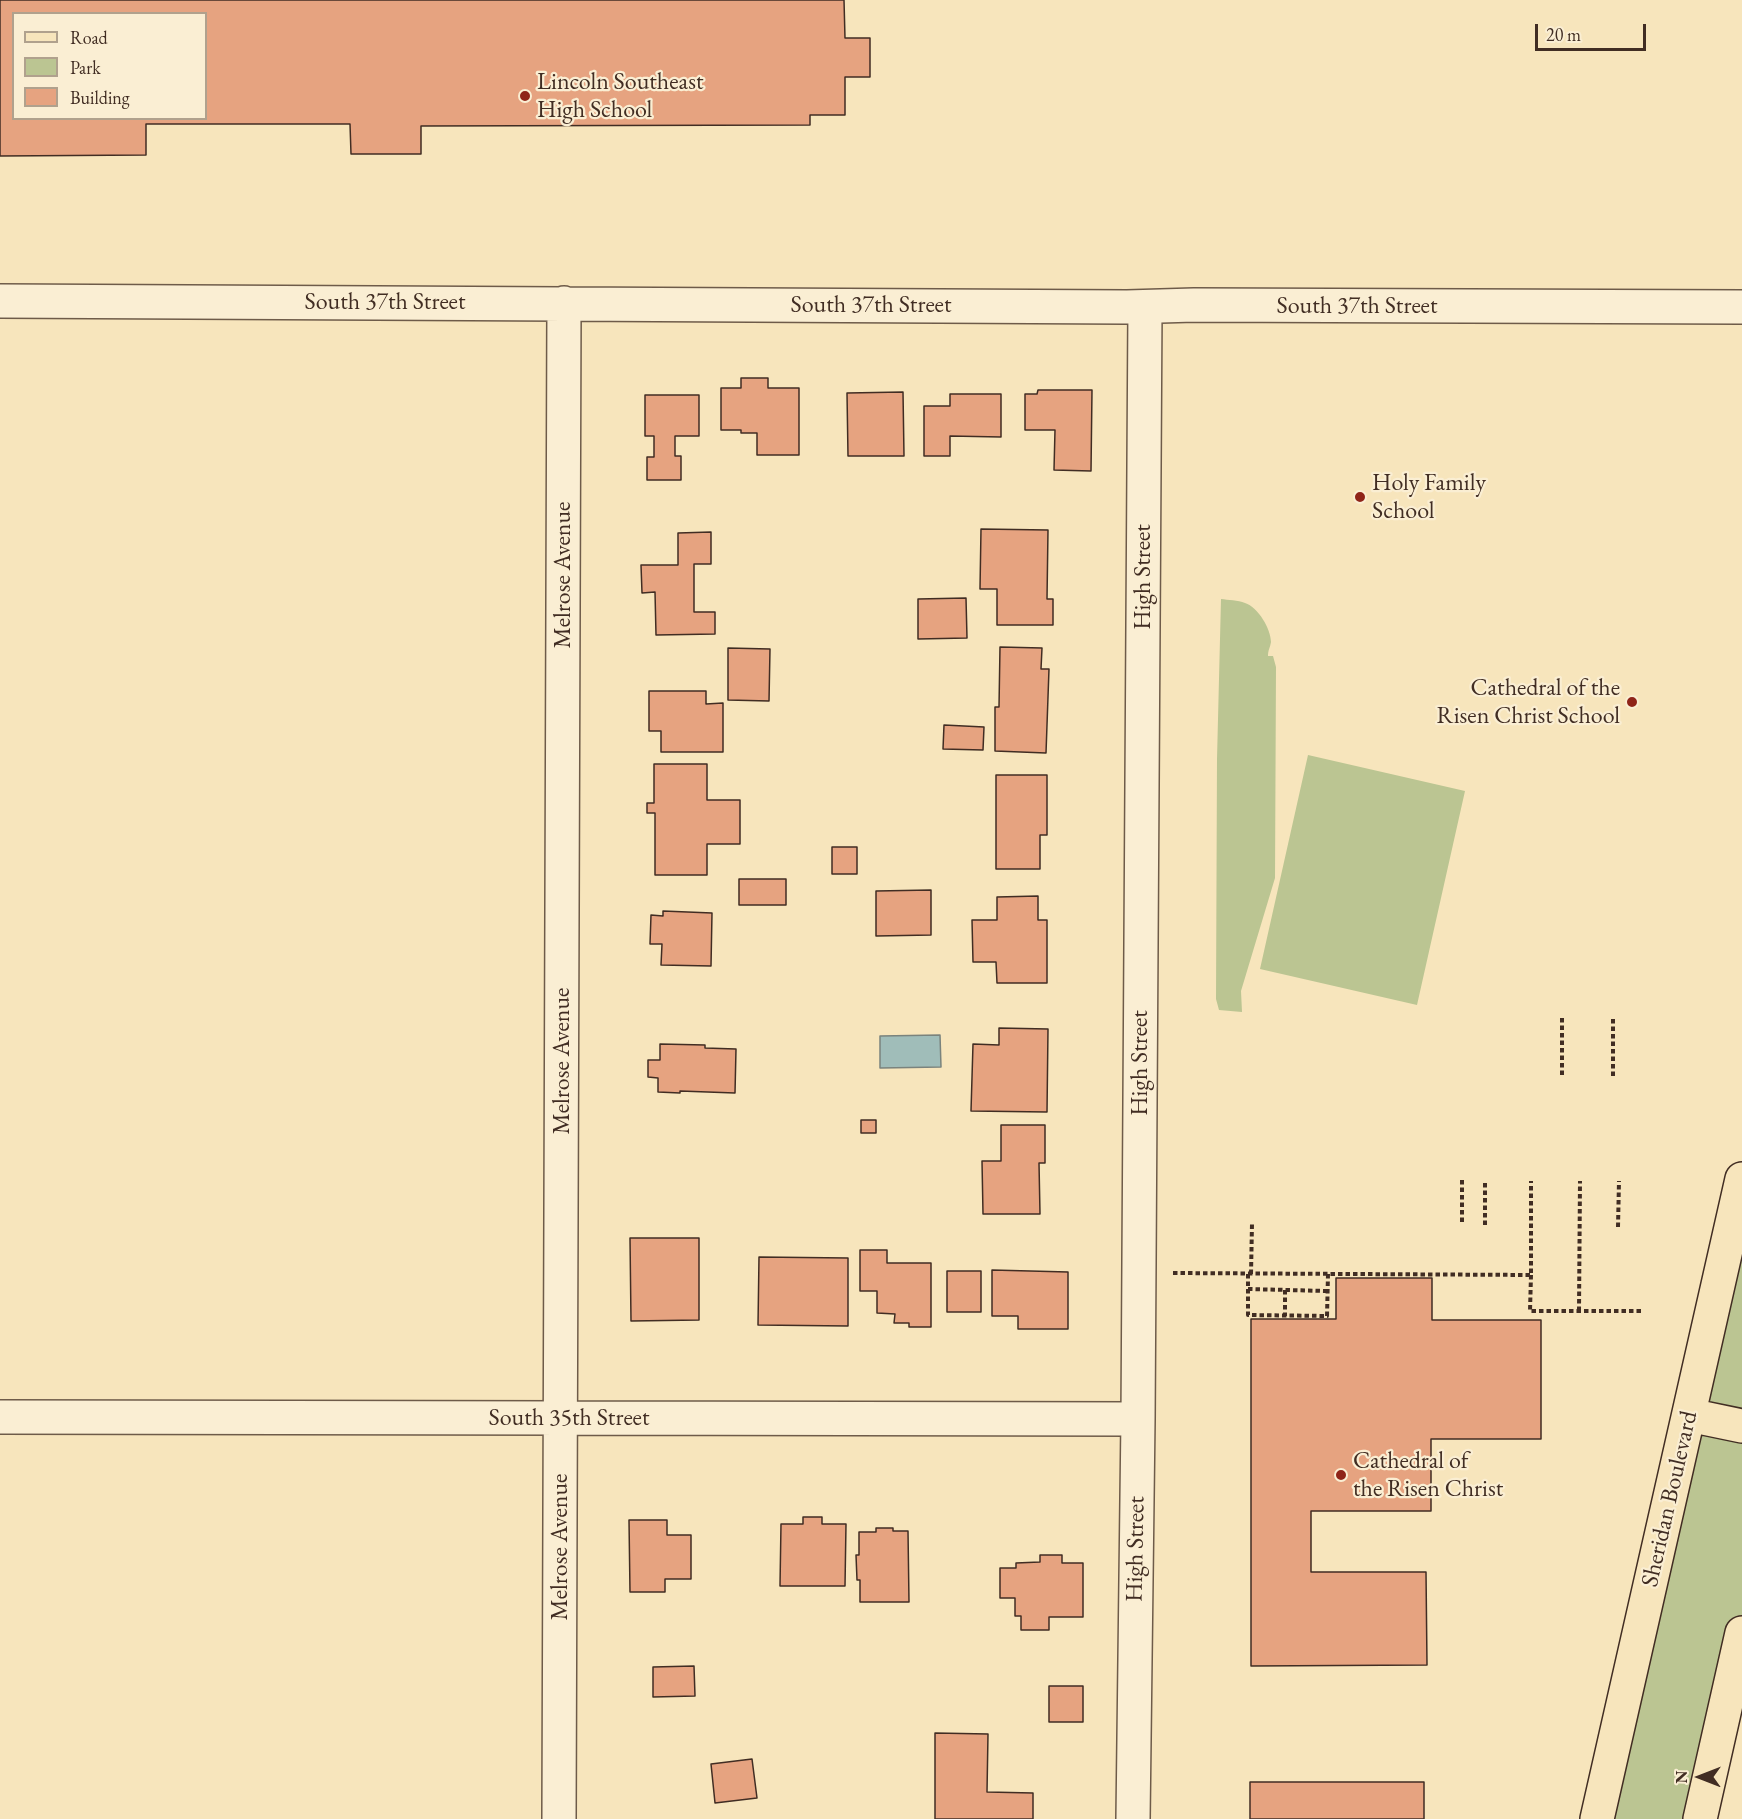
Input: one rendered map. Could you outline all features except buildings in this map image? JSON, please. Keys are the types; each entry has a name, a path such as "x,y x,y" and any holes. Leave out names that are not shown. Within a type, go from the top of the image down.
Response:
{"main road":[{"name":"Sheridan Boulevard","path":"1597,1819 1742,1179"},
{"path":"1689,1415 1742,1426"},
{"path":"1700,1819 1742,1632"}],"street":[{"name":"South 37th Street","path":"0,301 1742,308"},
{"name":"Melrose Avenue","path":"559,1819 564,303"},
{"name":"High Street","path":"1132,1819 1138,1419 1145,307"},
{"name":"South 35th Street","path":"0,1417 1138,1419"}],"path":[{"path":"1562,1018 1562,1077"},
{"path":"1612,1019 1612,1078"},
{"path":"1462,1180 1462,1225"},
{"path":"1485,1180 1485,1225"},
{"path":"1531,1181 1530,1311 1643,1311"},
{"path":"1579,1311 1580,1181"},
{"path":"1618,1227 1619,1181"},
{"path":"1252,1224 1248,1315 1327,1316 1328,1274"},
{"path":"1173,1273 1531,1275"},
{"path":"1248,1289 1328,1291"},
{"path":"1285,1290 1285,1316"}],"green space":[{"path":"1221,599 1245,603 1255,609 1266,625 1271,642 1268,656 1273,656 1276,667 1275,878 1241,991 1242,1012 1219,1010 1216,999 1217,759"},
{"path":"1308,755 1465,791 1417,1005 1260,969"},
{"path":"1742,1179 1742,1633 1700,1819 1597,1819"}],"water":[{"path":"940,1035 941,1067 880,1068 880,1036"}],"place":[{"name":"Lincoln Southeast High School","path":"525,96"},
{"name":"Holy Family School","path":"1360,497"},
{"name":"Cathedral of the Risen Christ School","path":"1632,702"},
{"name":"Cathedral of the Risen Christ","path":"1341,1475"}]}
